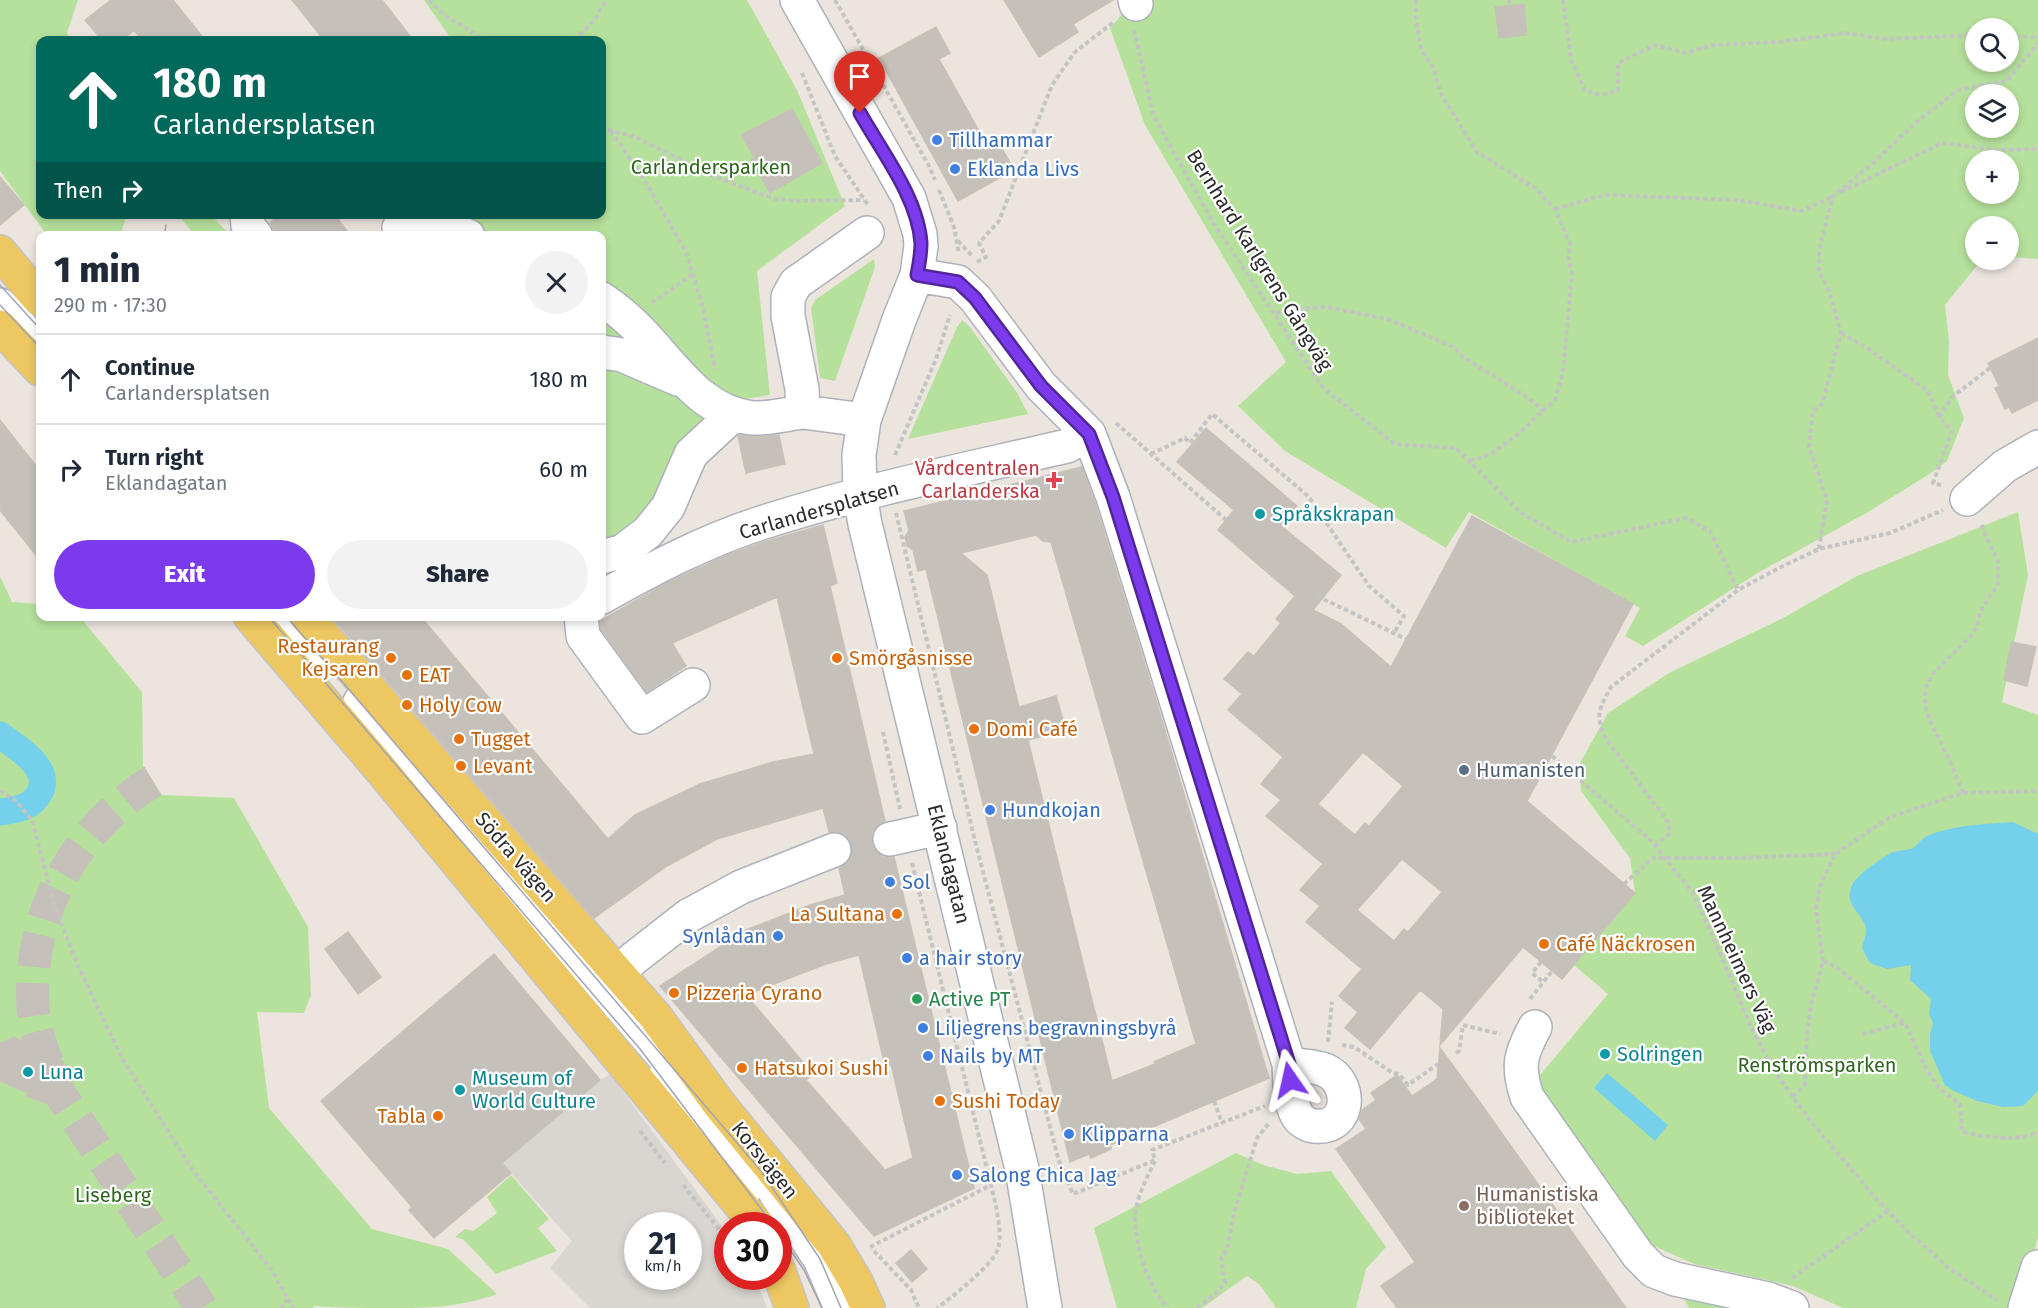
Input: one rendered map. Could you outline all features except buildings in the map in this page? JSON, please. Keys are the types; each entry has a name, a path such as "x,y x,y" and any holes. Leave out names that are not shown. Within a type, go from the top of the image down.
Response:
{"main road":[{"path":"0,252 36,295"},
{"path":"0,327 36,365"},
{"path":"254,621 378,766 747,1212"},
{"name":"Södra Vägen","path":"310,621 655,1017 719,1104"},
{"name":"Korsvägen","path":"719,1104 834,1245 868,1308"},
{"path":"786,1290 792,1308"}],"street":[{"name":"Eklandagatan","path":"797,0 909,198 920,234 921,246 917,275 864,420 859,455 860,495 865,524 1022,1169 1045,1308"},
{"path":"400,231 403,221 411,219"},
{"path":"429,219 456,231"},
{"path":"803,412 788,316 788,297 796,283 869,221"},
{"path":"917,275 958,282 975,298 1041,386 1089,434 1113,497 1289,1064 1279,1101 1310,1126 1324,1127 1338,1120 1344,1107 1344,1092 1336,1077 1324,1070 1289,1064"},
{"path":"0,285 36,324"},
{"path":"606,302 640,331 685,382 710,402 734,414 755,418 803,412 864,420"},
{"path":"0,305 36,344"},
{"path":"606,353 622,355 685,382"},
{"path":"606,555 622,551 648,532 668,507 691,454 734,414"},
{"name":"Carlandersplatsen","path":"606,595 670,559 756,525 860,495 1067,446 1089,434"},
{"path":"1965,501 2005,466 2038,447"},
{"path":"272,621 640,1048 763,1212"},
{"path":"290,621 761,1171 820,1259 841,1308"},
{"path":"582,621 583,636 642,717 693,684"},
{"path":"890,839 940,828"},
{"path":"617,974 688,916 741,887 834,850"},
{"path":"1535,1027 1522,1052 1521,1078 1527,1097 1638,1255 1654,1271 1675,1279 1780,1304"},
{"path":"792,1252 804,1270 822,1308"},
{"path":"2013,1305 2038,1267"},
{"path":"792,1277 804,1308"}],"path":[{"path":"429,0 444,15 478,36"},
{"path":"578,36 594,21 606,0"},
{"path":"835,0 929,166 958,241 960,256 958,282 951,313 936,359 896,454 891,471 892,488 896,516 974,834 1059,1161 1073,1194 1155,1160"},
{"path":"1416,0 1416,19 1421,49 1433,67 1442,94 1477,152 1535,188 1555,209 1570,244 1568,256 1572,273 1563,372 1555,400 1523,431 1489,455 1469,461"},
{"path":"1563,0 1571,60 1586,91 1601,95 1618,90 1618,63 1655,45 1686,53 1712,45 1779,42 1845,33 1886,39 1965,35"},
{"path":"958,241 977,262 986,257 979,243 999,221 1052,85 1074,53 1135,2"},
{"name":"Bernhard Karlgrens Gångväg","path":"1135,2 1135,34 1154,117 1214,224 1276,313 1324,389 1395,444 1456,448 1520,512 1571,542 1686,518 1710,531 1738,590"},
{"path":"2019,36 2038,37"},
{"path":"1819,549 1827,500 1809,446 1813,411 1822,404 1840,333 1830,294 1819,271 1819,250 1833,196 1919,120 1960,89 2007,81 2038,43"},
{"path":"799,63 835,156 865,200 869,221"},
{"path":"606,128 633,136 718,178 775,199 865,200"},
{"path":"611,131 644,179 686,252 702,304 717,377 734,414"},
{"path":"1555,209 1605,195 1738,200 1802,211 1942,143 1994,150 2038,148"},
{"path":"646,309 656,299 693,274"},
{"path":"1276,313 1326,307 1388,319 1454,347 1463,357 1524,395 1544,411"},
{"path":"1840,333 1870,350 1928,391 1939,417 1952,431 1933,483 1965,501 1980,519 1998,561 1998,584 1980,612 1977,627 1933,674 1927,684 1925,697 1932,725 1963,793"},
{"path":"1939,417 1952,397 1990,368"},
{"path":"1151,454 1185,438 1190,443 1212,414 1309,497 1369,586 1404,616 1394,633"},
{"path":"1157,459 1226,520"},
{"path":"1654,846 1670,833 1668,822 1604,735 1598,721 1601,706 1611,687 1738,590 1779,568 1819,549 1890,533 1965,501"},
{"path":"1317,596 1406,639"},
{"name":"Mannheimers Väg","path":"1552,756 1654,846 1692,892 1752,1029 1775,1072 1850,1168 1888,1211 1949,1268 2013,1305"},
{"path":"0,791 16,801 32,820 55,907 79,968 123,1060 192,1169 271,1269 294,1308"},
{"path":"1624,884 1653,858 1738,858 1835,854 1890,818 1963,793 2038,793"},
{"path":"1793,1097 1805,1084 1807,1033 1811,1005 1823,961 1816,909 1820,886 1835,854"},
{"path":"1823,961 1836,967 1905,1023 1926,1068 1940,1088 1960,1104 1962,1132 1997,1138 2024,1138 2038,1133"},
{"path":"1541,962 1532,973 1543,982"},
{"path":"1328,1043 1332,1002"},
{"path":"1863,1034 1905,1023"},
{"path":"1456,1053 1459,1051 1463,1025"},
{"path":"1354,1047 1393,1073 1399,1074 1408,1085 1438,1064"},
{"path":"1214,1101 1222,1123"},
{"path":"1168,1308 1155,1289 1142,1261 1135,1221 1139,1199 1155,1160 1152,1150 1279,1101"},
{"path":"1197,1308 1225,1283 1221,1258 1227,1250 1234,1213 1257,1138 1279,1101"},
{"path":"919,1308 911,1290 870,1246 990,1186 996,1206 999,1230 998,1249 971,1281 937,1308"},
{"path":"1780,1304 1796,1275 1888,1211"},
{"path":"281,1308 288,1299"}],"green space":[{"path":"0,0 78,0 67,33 69,36 36,36 36,219 126,219 121,231 44,231 0,171"},
{"name":"Carlandersparken","path":"424,0 747,0 797,90 845,206 757,271 770,395 740,400 668,507 606,554 606,231 445,231 450,219 606,219 606,36 449,36"},
{"path":"1134,0 2038,0 2038,259 2019,258 2019,216 1965,216 1965,270 1973,270 1945,305 1949,341 1948,375 1964,418 1947,461 1868,512 1761,571 1643,646 1625,636 1640,608 1469,512 1446,548 1285,451 1238,406 1286,362 1145,125 1110,28"},
{"path":"181,219 215,219 226,231 192,231"},
{"path":"874,259 875,267 835,381 820,378 811,308 815,300"},
{"path":"962,320 970,327 1018,394 1028,414 908,439 957,327"},
{"name":"Renströmsparken","path":"2018,512 2028,575 2002,702 2038,715 2038,1238 2022,1289 2013,1308 1843,1308 1793,1286 1694,1264 1654,1246 1605,1187 1535,1081 1608,994 1574,965 1635,893 1630,858 1581,791 1580,763 1608,713 1669,673 1783,618 1857,576"},
{"name":"Liseberg","path":"0,576 12,602 36,604 36,621 83,621 142,692 143,766 162,795 234,798 308,927 311,995 304,1013 257,1012 269,1108 372,1229 448,1249 497,1294 456,1305 417,1308 313,1306 314,1308 0,1308"},
{"path":"1236,1153 1263,1165 1297,1174 1331,1171 1386,1247 1366,1269 1356,1308 1276,1308 1259,1284 1247,1276 1202,1308 1117,1308 1094,1228"},
{"path":"511,1175 549,1219 538,1228 557,1251 496,1274 464,1240 455,1237 465,1229 473,1231 497,1213 487,1197"},
{"path":"1682,1294 1742,1308 1689,1308"}],"shaded area":[{"path":"610,1074 714,1215 714,1290 760,1290 767,1308 590,1308 550,1268 572,1241 502,1163"}],"water":[{"path":"2013,822 2038,834 2038,1091 2023,1106 2003,1107 1977,1101 1945,1085 1930,1051 1930,1034 1933,1024 1929,1014 1931,999 1910,980 1911,965 1887,969 1870,963 1862,948 1866,932 1865,924 1852,904 1850,892 1854,881 1875,863 1893,852 1913,848 1927,836 1958,827"},
{"path":"1607,1073 1668,1125 1655,1141 1594,1088"}],"waterway":[{"path":"0,735 37,766 42,783 40,792 33,802 18,809 0,812"}],"tunnel":[{"path":"153,781 125,800 100,823 79,849 62,877 48,907 38,939 33,973 34,1018 47,1062 60,1094 202,1308"},
{"path":"834,850 890,839"}],"tram line":[{"path":"165,231 166,225"},
{"path":"0,285 36,325"},
{"path":"0,305 36,344"},
{"path":"272,621 640,1049 763,1212"},
{"path":"290,621 761,1171 820,1259 841,1308"},
{"path":"792,1252 804,1270 822,1308"}],"place":[{"name":"Tillhammar","path":"937,140"},
{"name":"Eklanda Livs","path":"955,169"},
{"name":"Vårdcentralen Carlanderska","path":"1054,480"},
{"name":"Språkskrapan","path":"1260,514"},
{"name":"Restaurang Kejsaren","path":"391,658"},
{"name":"Smörgåsnisse","path":"837,658"},
{"name":"EAT","path":"407,675"},
{"name":"Holy Cow","path":"407,705"},
{"name":"Domi Café","path":"974,729"},
{"name":"Tugget","path":"459,739"},
{"name":"Levant","path":"461,766"},
{"name":"Humanisten","path":"1464,770"},
{"name":"Hundkojan","path":"990,810"},
{"name":"Sol","path":"890,882"},
{"name":"La Sultana","path":"897,914"},
{"name":"Synlådan","path":"778,936"},
{"name":"Café Näckrosen","path":"1544,944"},
{"name":"a hair story","path":"907,958"},
{"name":"Pizzeria Cyrano","path":"674,993"},
{"name":"Active PT","path":"917,999"},
{"name":"Liljegrens begravningsbyrå","path":"923,1028"},
{"name":"Solringen","path":"1605,1054"},
{"name":"Nails by MT","path":"928,1056"},
{"name":"Hatsukoi Sushi","path":"742,1068"},
{"name":"Luna","path":"28,1072"},
{"name":"Museum of World Culture","path":"460,1090"},
{"name":"Sushi Today","path":"940,1101"},
{"name":"Tabla","path":"438,1116"},
{"name":"Klipparna","path":"1069,1134"},
{"name":"Salong Chica Jag","path":"957,1175"},
{"name":"Humanistiska biblioteket","path":"1464,1206"}],"route":[{"path":"860,113 909,198 920,234 921,246 917,275 958,282 963,286 975,298 1041,386 1089,434 1113,497 1289,1064 1290,1080"}]}
